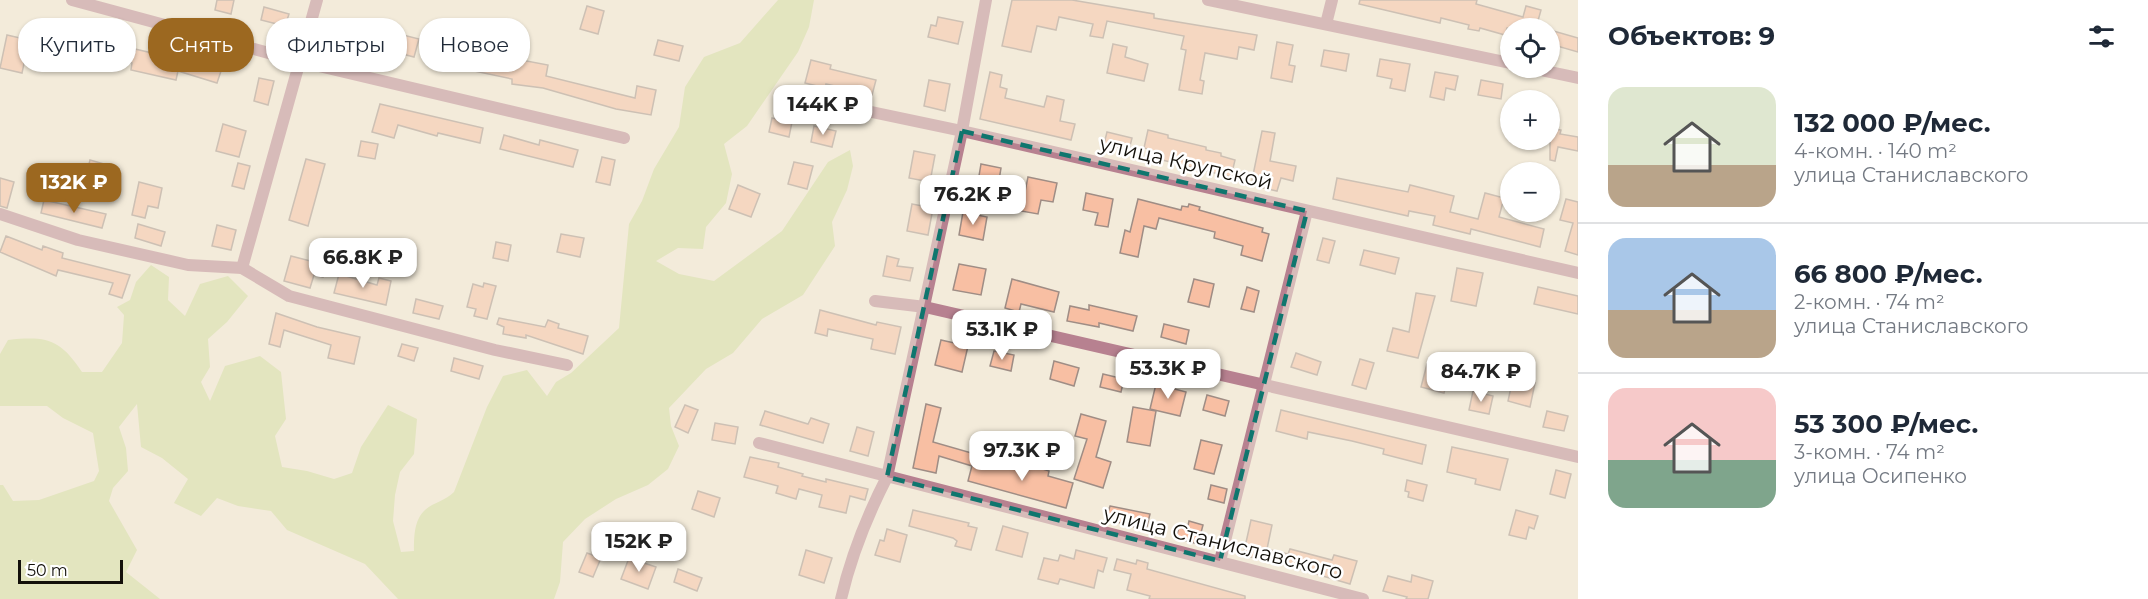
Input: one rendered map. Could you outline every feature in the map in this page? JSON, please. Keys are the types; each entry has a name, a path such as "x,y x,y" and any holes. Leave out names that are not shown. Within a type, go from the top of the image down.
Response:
{"street":[{"path":"72,0 266,52"},
{"path":"313,18 317,0"},
{"path":"841,599 848,567 871,509 887,477 962,131 986,0"},
{"path":"1208,0 1500,61"},
{"path":"1326,24 1332,0"},
{"path":"242,268 299,72"},
{"path":"344,72 624,138"},
{"path":"1560,74 1578,78"},
{"name":"улица Крупской","path":"786,94 962,131 1578,273"},
{"path":"1220,561 1306,211"},
{"path":"0,214 78,240 177,263 242,268 289,296 495,350 567,365"},
{"path":"875,301 925,307 1578,457"},
{"name":"улица Станиславского","path":"759,444 1364,599"}],"highlighted area":[{"path":"962,131 1307,211 1220,561 887,477"}],"green space":[{"path":"778,0 814,0 809,27 798,52 747,126 724,144 732,174 726,203 706,227 703,249 678,248 656,261 679,274 714,281 782,231 828,162 850,150 853,166 847,190 832,222 835,246 803,295 762,319 733,353 706,369 669,408 671,426 679,446 668,469 648,485 616,499 585,519 563,542 560,582 554,599 398,599 365,564 287,530 271,511 238,506 217,498 201,516 174,503 188,479 162,458 141,447 137,404 119,427 126,448 128,471 113,488 109,501 137,550 126,572 160,599 0,599 0,485 3,485 13,501 39,500 94,481 99,471 93,433 63,418 47,406 0,406 0,354 8,340 43,340 59,346 82,372 102,372 122,343 124,315 117,307 130,300 136,282 151,265 169,277 168,300 185,316 200,284 228,276 248,296 227,322 208,339 210,367 201,382 210,401 225,366 260,356 281,372 286,419 275,436 282,467 334,479 352,473 361,447 388,405 417,419 414,454 400,472 393,521 401,552 414,551 417,524 421,514 428,507 454,492 487,407 503,376 527,370 547,396 556,382 571,373 619,328 629,224 642,201 654,169 679,127 685,87 704,57 740,43"}],"building":[{"path":"217,0 234,0 231,14 215,10"},
{"path":"1012,0 1072,0 1154,14 1154,18 1257,35 1254,50 1239,47 1237,59 1205,53 1200,80 1204,81 1202,94 1179,90 1186,50 1181,49 1184,36 1107,21 1103,38 1090,36 1093,24 1059,17 1056,30 1037,26 1031,52 1002,46"},
{"path":"1360,0 1477,0 1476,4 1523,17 1526,6 1541,10 1539,18 1500,18 1500,34 1480,28 1479,31 1468,29 1469,25 1441,18 1440,23 1359,4"},
{"path":"587,6 604,11 598,34 580,29"},
{"path":"264,7 289,14 288,18 261,20"},
{"path":"938,17 963,22 958,44 928,37 931,25 936,26"},
{"path":"1560,33 1578,38 1578,52 1560,47"},
{"path":"7,35 18,38 18,72 22,73 0,68"},
{"path":"407,36 419,39 414,57 407,55"},
{"path":"658,40 683,46 679,61 654,55"},
{"path":"1277,42 1293,45 1289,65 1295,66 1292,82 1271,78"},
{"path":"1113,44 1127,47 1125,57 1148,64 1144,81 1107,73"},
{"path":"136,49 148,52 148,72 178,72 176,80 136,71"},
{"path":"1324,50 1349,54 1346,71 1321,66"},
{"path":"1380,59 1410,64 1405,91 1390,88 1392,79 1377,76"},
{"path":"811,60 831,65 830,69 876,80 872,95 826,84 825,88 805,83"},
{"path":"530,62 548,65 546,76 635,98 637,86 656,90 651,115 616,109 543,88 512,84 512,79 479,72 530,72"},
{"path":"181,72 221,72 217,83"},
{"path":"990,72 1002,75 1000,87 1007,89 1005,98 1044,107 1047,96 1064,100 1060,121 1075,124 1071,140 980,119"},
{"path":"1435,72 1458,76 1455,90 1446,88 1444,100 1430,97"},
{"path":"259,78 274,81 268,105 254,101"},
{"path":"929,80 950,84 945,111 924,106"},
{"path":"1481,80 1503,84 1500,99 1478,95"},
{"path":"380,104 483,128 480,143 438,133 437,136 398,125 394,138 372,132"},
{"path":"772,118 792,122 789,137 769,132"},
{"path":"223,124 246,131 239,157 216,151"},
{"path":"814,126 836,131 832,147 811,142"},
{"path":"1148,130 1168,135 1168,138 1206,147 1206,150 1221,153 1221,156 1235,160 1231,177 1150,157 1152,150 1144,148"},
{"path":"1262,131 1275,133 1270,161 1296,166 1293,181 1281,178 1277,191 1263,188 1264,183 1252,180"},
{"path":"1107,132 1132,138 1129,150 1104,144"},
{"path":"1560,134 1578,137 1578,151 1560,147"},
{"path":"504,135 539,145 540,140 578,150 573,167 500,149"},
{"path":"361,141 378,144 375,159 358,156"},
{"path":"1550,150 1557,150 1555,161 1550,160"},
{"path":"914,151 935,155 930,182 909,178"},
{"path":"602,157 615,160 610,185 596,182"},
{"path":"306,159 325,164 308,226 289,220"},
{"path":"90,160 104,164 98,184 85,181"},
{"path":"794,162 813,166 807,189 788,184"},
{"path":"238,163 250,166 244,189 232,186"},
{"path":"981,164 1001,168 998,186 978,182"},
{"path":"1028,177 1057,183 1053,202 1041,200 1038,214 1021,211"},
{"path":"0,178 14,182 7,208 0,206"},
{"path":"1337,178 1408,192 1410,185 1454,196 1450,212 1478,219 1485,193 1500,197 1500,222 1518,222 1544,229 1540,247 1471,229 1470,234 1433,225 1435,216 1409,211 1408,216 1333,199"},
{"path":"139,182 162,188 158,208 148,206 145,218 132,215"},
{"path":"738,185 760,194 751,217 729,209"},
{"path":"1086,193 1113,199 1108,227 1095,225 1098,213 1083,210"},
{"path":"1138,199 1181,210 1182,206 1188,207 1189,204 1200,207 1199,210 1263,228 1262,232 1269,234 1262,261 1241,255 1243,246 1214,238 1215,232 1159,218 1156,229 1144,226 1138,257 1120,253 1125,230 1130,232"},
{"path":"1566,199 1578,202 1578,255 1565,251 1573,223 1560,220"},
{"path":"44,200 106,214 102,228 41,213"},
{"path":"912,204 933,208 928,235 907,231"},
{"path":"963,212 987,217 983,240 959,235"},
{"path":"138,224 165,232 161,246 135,238"},
{"path":"217,225 236,230 231,250 212,246"},
{"path":"561,234 584,238 580,257 557,252"},
{"path":"6,236 42,250 43,246 63,253 62,258 130,275 122,298 109,294 113,283 58,270 56,276 0,252"},
{"path":"1323,238 1335,241 1329,263 1317,260"},
{"path":"496,242 511,245 508,261 493,258"},
{"path":"1364,250 1399,258 1395,274 1360,265"},
{"path":"291,256 326,265 323,277 314,275 310,288 284,281"},
{"path":"887,256 899,259 897,266 913,268 910,281 883,276"},
{"path":"959,264 986,269 981,295 953,290"},
{"path":"1457,268 1483,273 1476,306 1451,301"},
{"path":"339,274 377,285 379,278 391,281 386,305 334,293"},
{"path":"1012,279 1059,292 1054,312 1021,304 1019,312 1005,308"},
{"path":"1194,279 1214,284 1209,307 1188,302"},
{"path":"484,283 496,286 487,319 474,316 476,309 467,307 473,284 483,287"},
{"path":"1247,287 1259,291 1254,312 1241,309"},
{"path":"1538,287 1578,296 1578,314 1534,304"},
{"path":"1416,293 1435,296 1418,358 1387,351 1393,328 1409,332"},
{"path":"416,299 443,306 439,319 413,313"},
{"path":"1089,305 1137,316 1133,331 1099,323 1099,327 1067,321 1070,306 1089,310"},
{"path":"820,310 876,325 877,322 901,327 895,354 871,349 873,339 828,329 827,336 815,333"},
{"path":"276,313 317,327 360,337 354,364 328,358 331,345 284,330 280,347 269,344"},
{"path":"499,318 545,327 548,320 559,324 558,328 588,336 583,354 526,335 526,338 503,334 504,327 497,324"},
{"path":"1164,324 1189,330 1186,344 1161,337"},
{"path":"941,340 968,346 962,372 935,365"},
{"path":"402,344 418,348 414,361 398,356"},
{"path":"994,351 1014,355 1011,371 990,366"},
{"path":"1296,353 1321,362 1317,375 1291,367"},
{"path":"454,358 483,366 479,379 451,371"},
{"path":"1360,359 1374,363 1366,389 1352,385"},
{"path":"1054,361 1079,368 1074,386 1050,379"},
{"path":"1427,364 1450,369 1444,393 1421,387"},
{"path":"1103,374 1124,379 1121,392 1100,387"},
{"path":"1513,378 1535,383 1530,407 1508,401"},
{"path":"1156,384 1186,392 1180,416 1150,409"},
{"path":"1473,391 1493,396 1489,414 1469,410"},
{"path":"1207,395 1229,401 1225,416 1203,410"},
{"path":"926,404 941,408 933,442 975,454 972,466 939,456 936,473 913,468"},
{"path":"685,405 698,410 688,433 675,427"},
{"path":"1133,407 1156,411 1150,446 1127,442"},
{"path":"1281,410 1426,445 1422,464 1383,454 1384,449 1352,441 1308,432 1307,439 1276,431"},
{"path":"765,411 808,424 811,418 829,424 823,443 760,425"},
{"path":"1547,411 1568,416 1564,431 1543,427"},
{"path":"1081,414 1106,421 1096,457 1111,462 1103,488 1074,479 1087,439 1075,436"},
{"path":"715,423 738,427 735,444 712,440"},
{"path":"857,427 874,432 868,456 850,451"},
{"path":"1201,440 1222,445 1214,474 1194,469"},
{"path":"1452,447 1508,459 1500,490 1475,484 1476,479 1447,472"},
{"path":"750,457 779,463 778,467 803,474 802,476 868,489 865,500 850,496 846,513 819,507 822,495 799,489 796,499 776,493 778,486 744,477"},
{"path":"974,458 1022,470 1024,463 1049,471 1048,476 1073,483 1066,508 968,481"},
{"path":"1556,470 1571,474 1565,498 1550,494"},
{"path":"1407,480 1427,485 1423,501 1408,497 1409,492 1405,491"},
{"path":"1211,485 1227,489 1224,503 1208,499"},
{"path":"698,491 720,498 714,517 692,509"},
{"path":"1110,506 1150,514 1146,530 1106,519"},
{"path":"913,510 969,523 968,526 977,528 971,550 955,546 957,541 953,538 909,526"},
{"path":"1516,510 1538,516 1534,529 1529,527 1526,539 1509,535"},
{"path":"1251,520 1272,525 1267,549 1288,554 1290,549 1332,560 1334,555 1357,561 1350,584 1268,560 1243,556"},
{"path":"1189,521 1203,525 1198,544 1176,538 1179,527 1187,530"},
{"path":"1003,526 1028,533 1022,557 996,550"},
{"path":"887,529 907,535 900,562 875,555 880,540 884,541"},
{"path":"806,550 832,558 824,583 799,575"},
{"path":"1076,550 1107,558 1103,572 1098,570 1094,588 1060,579 1058,584 1038,579 1044,558 1058,561 1060,555 1074,559"},
{"path":"587,553 601,558 593,577 579,572"},
{"path":"629,558 656,567 648,589 621,579"},
{"path":"1117,559 1136,564 1137,560 1148,563 1147,569 1245,596 1245,599 1149,599 1150,596 1127,590 1131,574 1114,570"},
{"path":"678,569 702,578 697,591 674,582"},
{"path":"1412,575 1433,581 1428,599 1406,599 1407,597 1383,591 1388,576 1411,582"}]}
